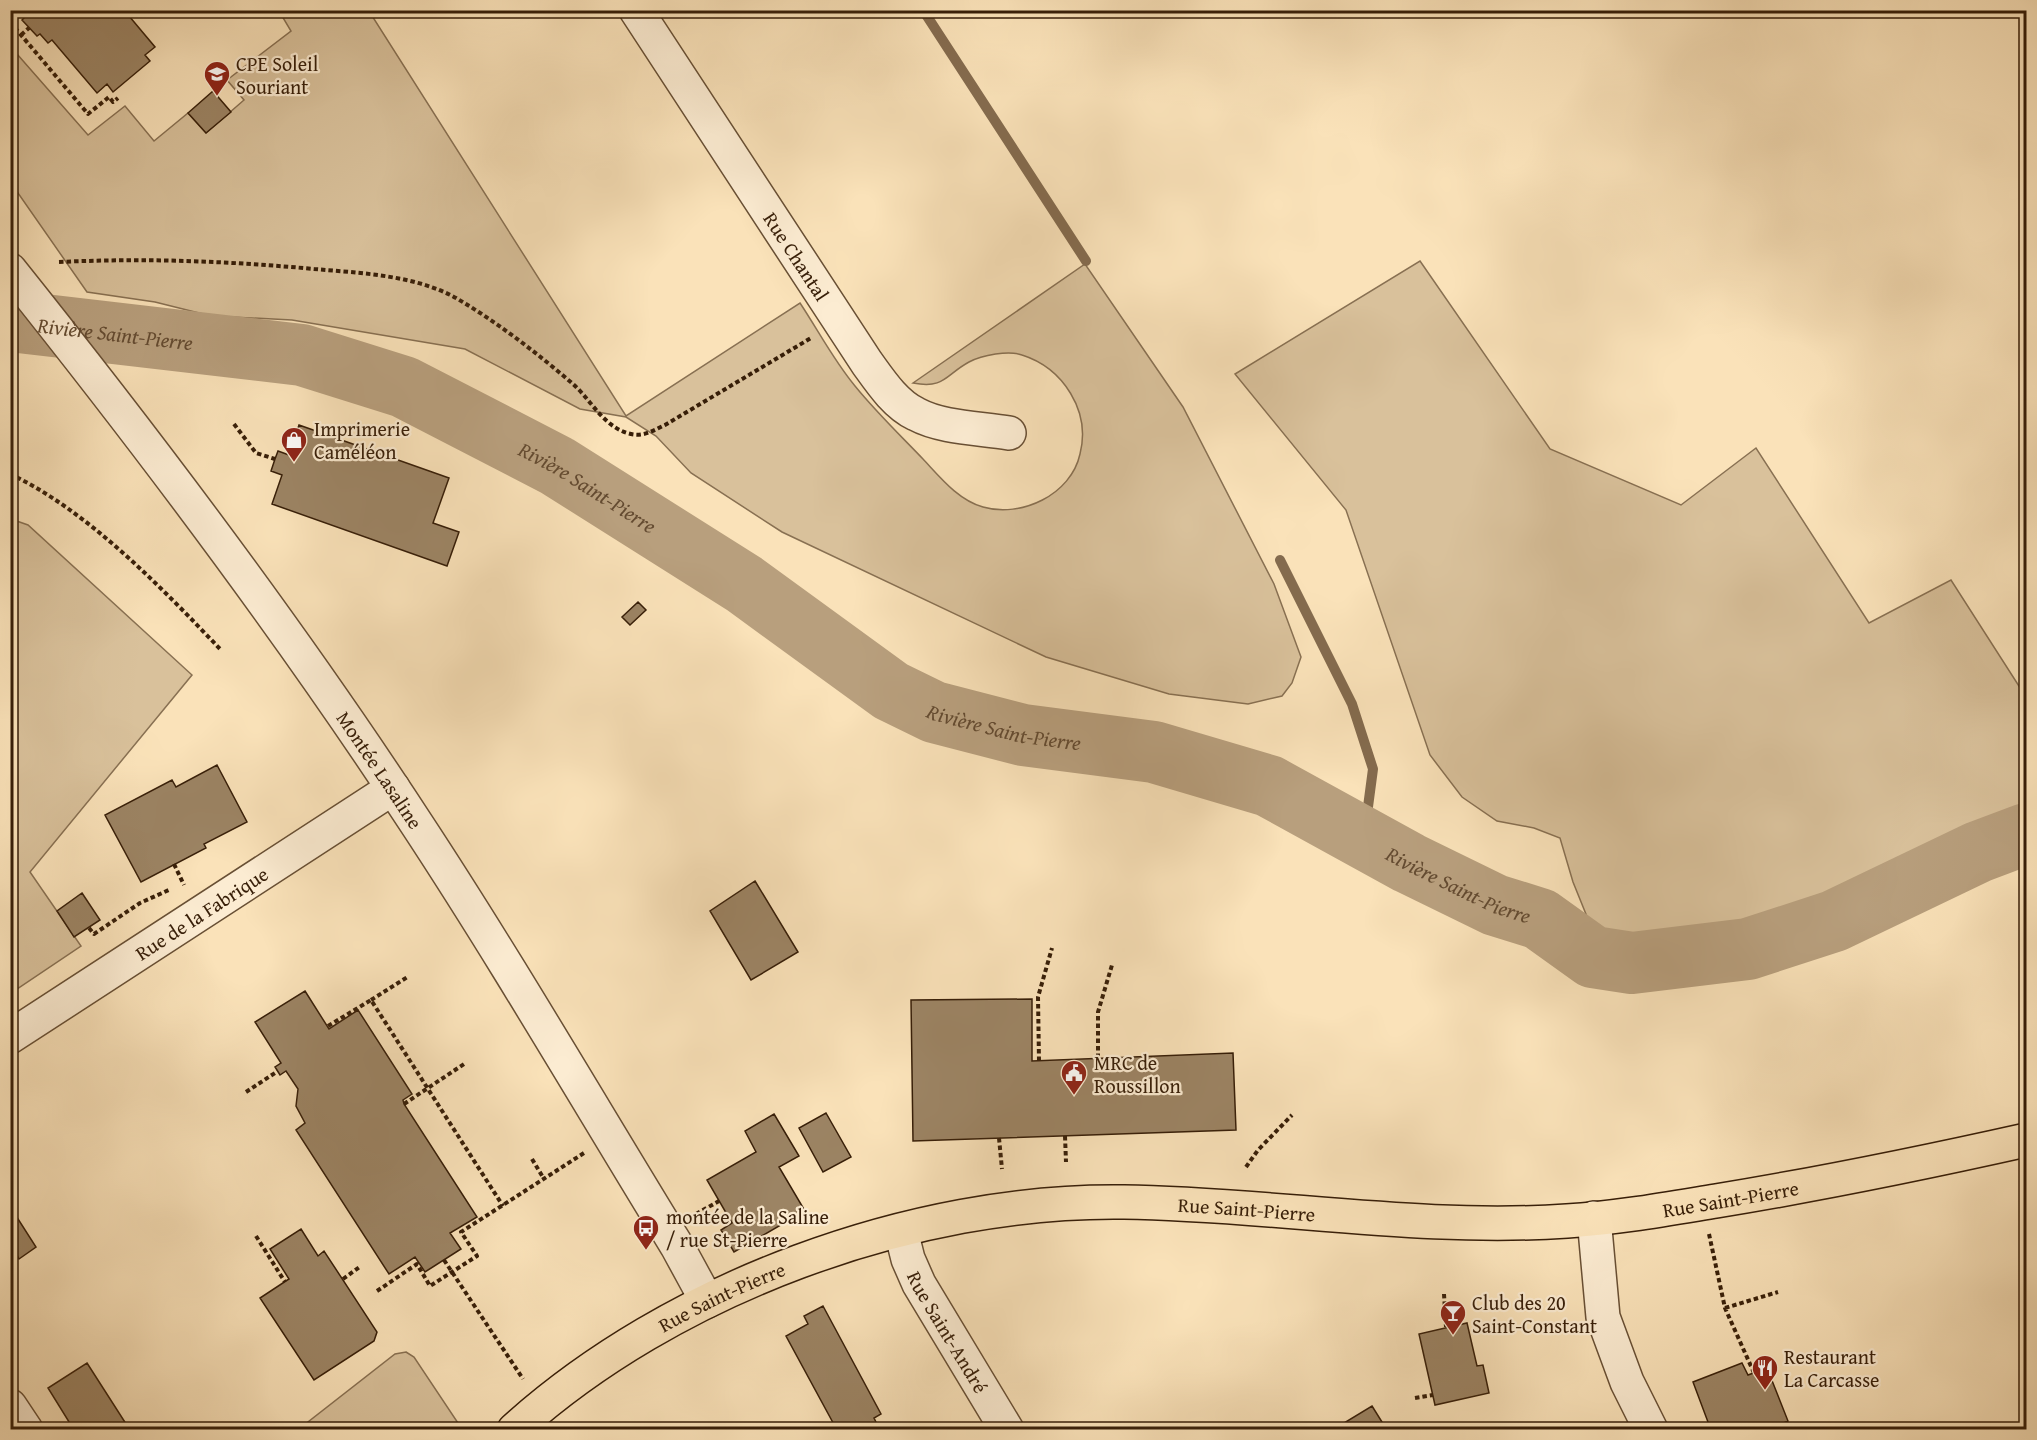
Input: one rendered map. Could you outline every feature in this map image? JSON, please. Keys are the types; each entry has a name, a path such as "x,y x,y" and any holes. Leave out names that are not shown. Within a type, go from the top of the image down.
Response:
{"main road":[{"name":"Rue Saint-Pierre","path":"514,1430 551,1397 598,1364 707,1301 828,1251 901,1231 1003,1210 1102,1202 1423,1223 1565,1221 1754,1195 2026,1140"}],"street":[{"name":"Rue Chantal","path":"636,10 839,321 884,385 915,414 936,421 1009,433"},
{"name":"Montée Lasaline","path":"12,271 253,584 393,788 485,931 677,1246 707,1301"},
{"name":"Rue de la Fabrique","path":"10,1037 393,788"},
{"path":"1594,1218 1603,1317 1623,1373 1651,1430"},
{"name":"Rue Saint-André","path":"901,1231 913,1272 1007,1430"},
{"path":"10,1406 26,1430"}],"path":[{"path":"10,22 88,114 109,97 113,102 118,98"},
{"path":"21,35 29,28"},
{"path":"59,262 130,259 232,262 355,273 428,286 455,298 520,342 575,386 616,428 632,434 647,434 665,425 839,321"},
{"path":"234,423 256,453 275,459"},
{"path":"10,474 37,486 124,555 221,650"},
{"path":"174,864 186,890"},
{"path":"89,928 94,934 140,903 183,883"},
{"path":"1039,1061 1038,997 1052,948"},
{"path":"1098,1058 1098,1012 1112,965"},
{"path":"328,1026 409,976"},
{"path":"371,999 503,1206"},
{"path":"404,1104 464,1064"},
{"path":"246,1092 278,1071"},
{"path":"1246,1167 1258,1150 1292,1115"},
{"path":"1065,1136 1066,1162"},
{"path":"999,1138 1002,1168"},
{"path":"377,1291 417,1264 430,1286 477,1256 461,1232 584,1153"},
{"path":"532,1159 544,1179"},
{"path":"694,1215 719,1201"},
{"path":"1707,1228 1725,1308 1754,1373"},
{"path":"256,1236 285,1282"},
{"path":"715,1247 728,1240"},
{"path":"444,1260 526,1383"},
{"path":"343,1279 361,1266"},
{"path":"1725,1308 1778,1292"},
{"path":"1444,1294 1446,1328"},
{"path":"1415,1398 1433,1395"}],"shaded area":[{"path":"279,11 369,11 626,416 800,303 855,386 950,487 965,499 983,507 998,510 1028,506 1055,492 1066,481 1075,469 1080,454 1081,422 1077,407 1061,381 1037,361 1010,353 974,359 944,380 932,384 913,383 1085,264 1183,407 1274,584 1301,657 1292,683 1282,696 1248,704 1169,694 1046,657 782,532 691,473 656,436 626,417 580,409 465,349 292,320 211,316 155,302 87,292 11,183 10,46 88,135 125,106 154,141 188,113 206,133 244,100 227,80 291,31"},
{"path":"1420,261 1550,449 1681,505 1756,448 1869,623 1951,580 2026,697 2026,804 1969,824 1889,871 1794,908 1702,932 1641,939 1592,929 1573,882 1560,838 1534,828 1497,821 1462,797 1430,755 1346,510 1235,374"},
{"path":"11,519 28,525 192,675 30,872 81,946 11,993"},
{"path":"406,1352 414,1357 462,1429 299,1429 395,1354"}],"building":[{"path":"19,10 124,10 155,47 145,55 150,61 113,92 107,84 97,93 52,40 48,43 40,34 37,36 22,20 25,17"},
{"path":"213,91 231,112 206,133 188,113"},
{"path":"299,425 449,478 433,523 459,532 447,566 272,504 282,475 271,471 275,459 278,451 289,455"},
{"path":"638,602 646,610 630,625 622,617"},
{"path":"217,765 247,822 204,844 206,848 141,882 105,815 172,780 176,787"},
{"path":"755,881 798,952 751,980 710,911"},
{"path":"82,893 100,920 74,937 57,911"},
{"path":"305,991 329,1029 358,1010 412,1094 403,1100 404,1104 477,1217 450,1233 461,1249 425,1272 415,1257 389,1274 296,1130 305,1123 296,1106 298,1089 286,1071 280,1075 275,1067 281,1063 255,1022"},
{"name":"MRC de Roussillon","path":"1032,999 1032,1061 1233,1053 1236,1130 913,1141 911,1000"},
{"path":"826,1113 851,1157 823,1172 799,1128"},
{"path":"774,1114 799,1156 779,1167 805,1211 734,1252 721,1230 732,1223 707,1180 756,1152 745,1131"},
{"path":"11,1208 36,1247 19,1259 15,1251 10,1253"},
{"path":"301,1229 318,1256 324,1251 377,1332 374,1341 314,1380 260,1298 289,1279 270,1249"},
{"path":"823,1306 881,1414 874,1418 880,1430 837,1430 786,1336 808,1324 804,1316"},
{"path":"1467,1323 1477,1366 1483,1365 1489,1393 1435,1405 1419,1334"},
{"path":"87,1363 130,1430 74,1430 48,1388"},
{"path":"1742,1363 1748,1375 1767,1368 1788,1421 1767,1430 1703,1430 1701,1425 1708,1422 1693,1382"},
{"path":"1372,1406 1387,1430 1341,1430 1339,1426"}],"waterway":[{"path":"923,10 1086,261"},
{"name":"Rivière Saint-Pierre","path":"10,321 302,355 404,387 557,466 744,584 891,691 934,712 1023,735 1154,752 1269,786 1409,863 1495,905 1540,919 1593,957 1632,963 1748,949 1834,921 1978,852 2026,834"},
{"path":"1280,560 1352,704 1373,769 1364,837"}],"place":[{"name":"CPE Soleil Souriant","path":"217,97"},
{"name":"Imprimerie Caméléon","path":"294,463"},
{"name":"MRC de Roussillon","path":"1074,1096"},
{"name":"montée de la Saline / rue St-Pierre","path":"646,1251"},
{"name":"Club des 20 Saint-Constant","path":"1453,1336"},
{"name":"Restaurant La Carcasse","path":"1765,1391"}]}
